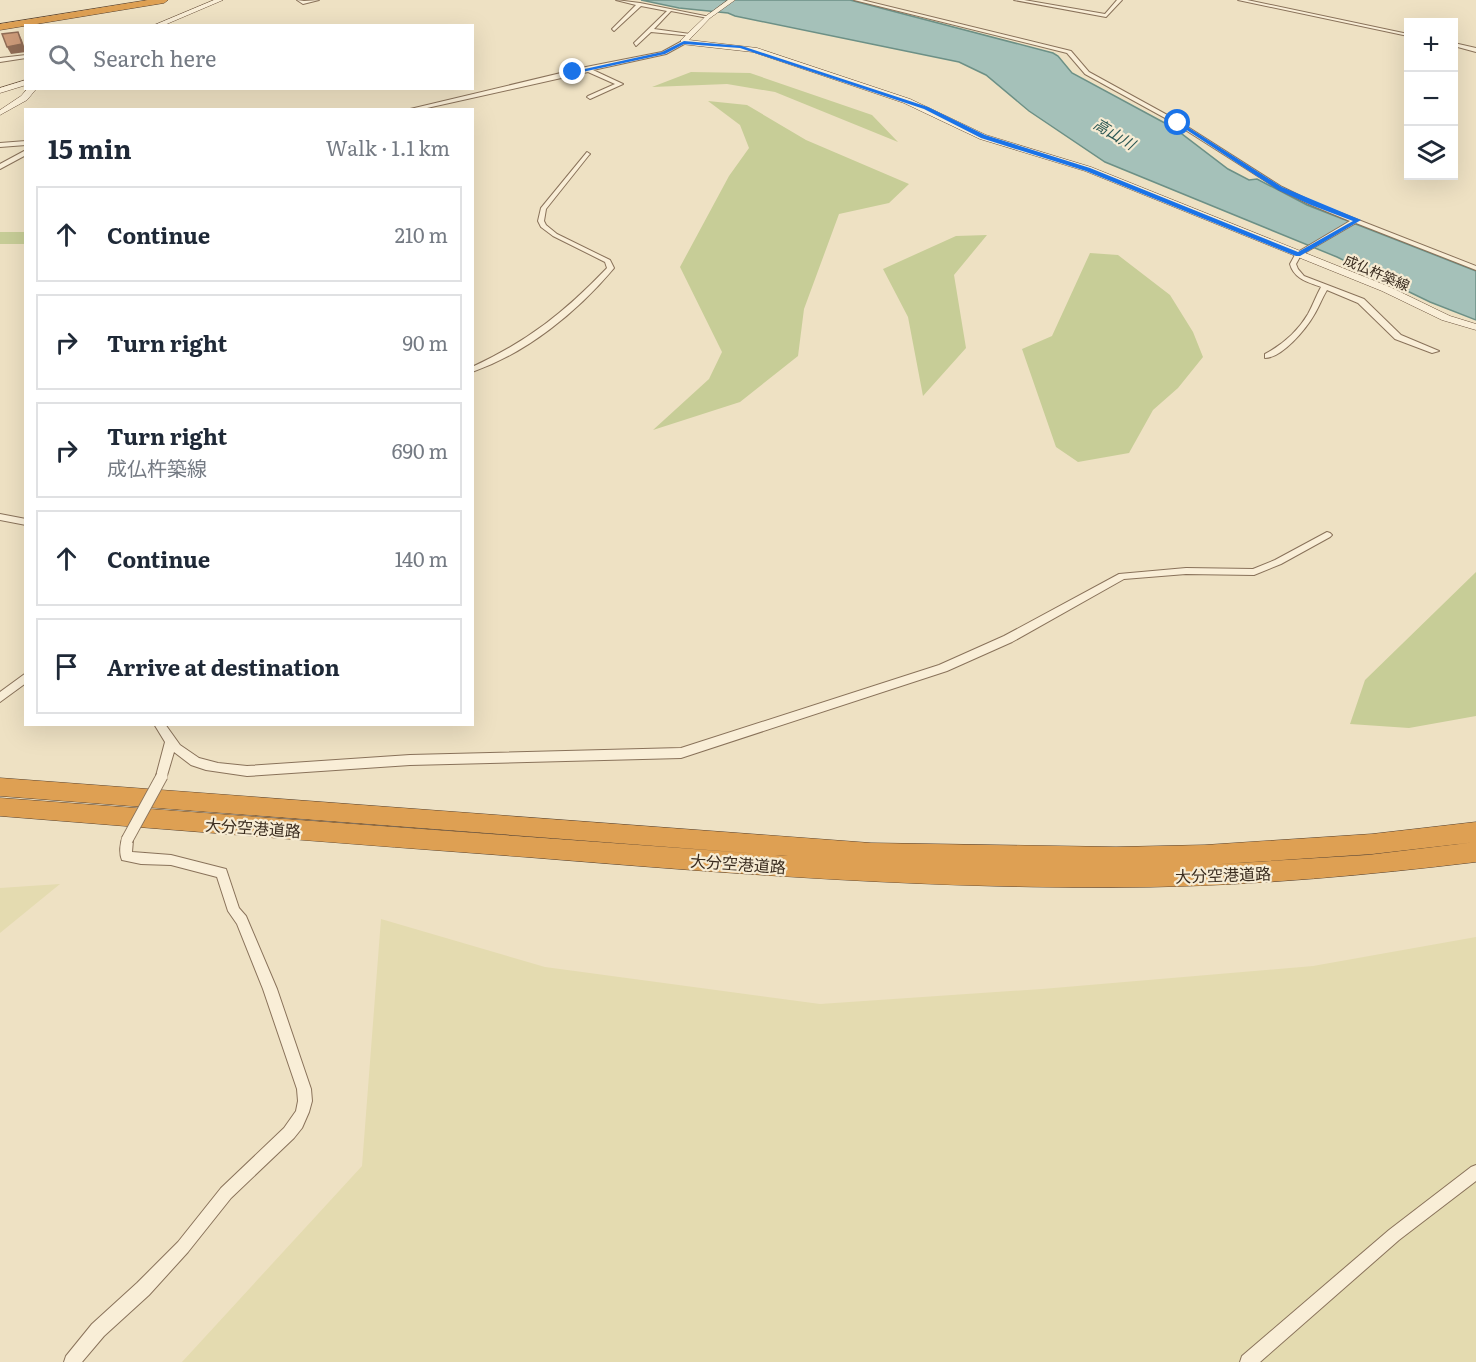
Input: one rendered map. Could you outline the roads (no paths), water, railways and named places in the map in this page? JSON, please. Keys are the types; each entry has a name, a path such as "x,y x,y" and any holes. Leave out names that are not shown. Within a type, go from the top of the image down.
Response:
{"highway":[{"path":"39,24 164,0"},
{"path":"0,27 23,27"},
{"name":"大分空港道路","path":"0,788 871,853 1116,857 1205,855 1372,844 1476,832"},
{"name":"大分空港道路","path":"0,807 723,863 873,872 1019,877 1267,873 1476,852"}],"main road":[{"path":"160,24 220,0"},
{"path":"684,42 708,17 732,0"},
{"name":"成仏杵築線","path":"684,42 754,50 907,101 983,136 1088,170 1386,289 1446,318 1476,327"},
{"path":"0,91 24,83"},
{"path":"0,113 24,98 31,90"}],"street":[{"path":"299,0 303,3 316,0"},
{"path":"618,0 708,17"},
{"path":"856,0 1069,52 1087,73 1178,123 1280,188 1313,204 1476,268"},
{"path":"1016,0 1106,16 1119,0"},
{"path":"1240,0 1404,34"},
{"path":"614,30 640,4"},
{"path":"636,44 670,10"},
{"path":"650,30 690,35"},
{"path":"417,108 664,53 684,42"},
{"path":"1458,46 1476,50"},
{"path":"0,60 24,56"},
{"path":"586,69 620,84 590,97"},
{"path":"0,145 24,143"},
{"path":"0,167 24,153"},
{"path":"474,369 530,342 578,303 611,268 608,261 555,235 543,226 541,220 543,209 587,154"},
{"path":"1358,220 1298,255 1293,264 1298,273 1361,301 1398,337 1436,351"},
{"path":"1268,356 1281,350 1310,315 1317,298 1326,286"},
{"path":"0,517 24,522"},
{"path":"160,726 170,744 186,758 226,770 247,771 410,760 681,753 943,668 1008,639 1122,576 1186,571 1254,572 1328,535"},
{"path":"0,698 24,679"},
{"path":"72,1362 98,1330 143,1289 183,1247 226,1193 289,1133 297,1124 305,1105 304,1089 270,989 242,920 234,911 222,873 171,860 141,860 126,856 127,840 162,776 170,744"},
{"path":"1248,1362 1394,1235 1476,1172"}],"water":[{"name":"高山川","path":"641,0 850,0 1053,53 1072,73 1174,128 1228,169 1249,180 1257,179 1307,205 1476,271 1476,320 1430,302 1337,257 1105,162 1029,111 986,75 959,62 728,13 679,8"}]}
